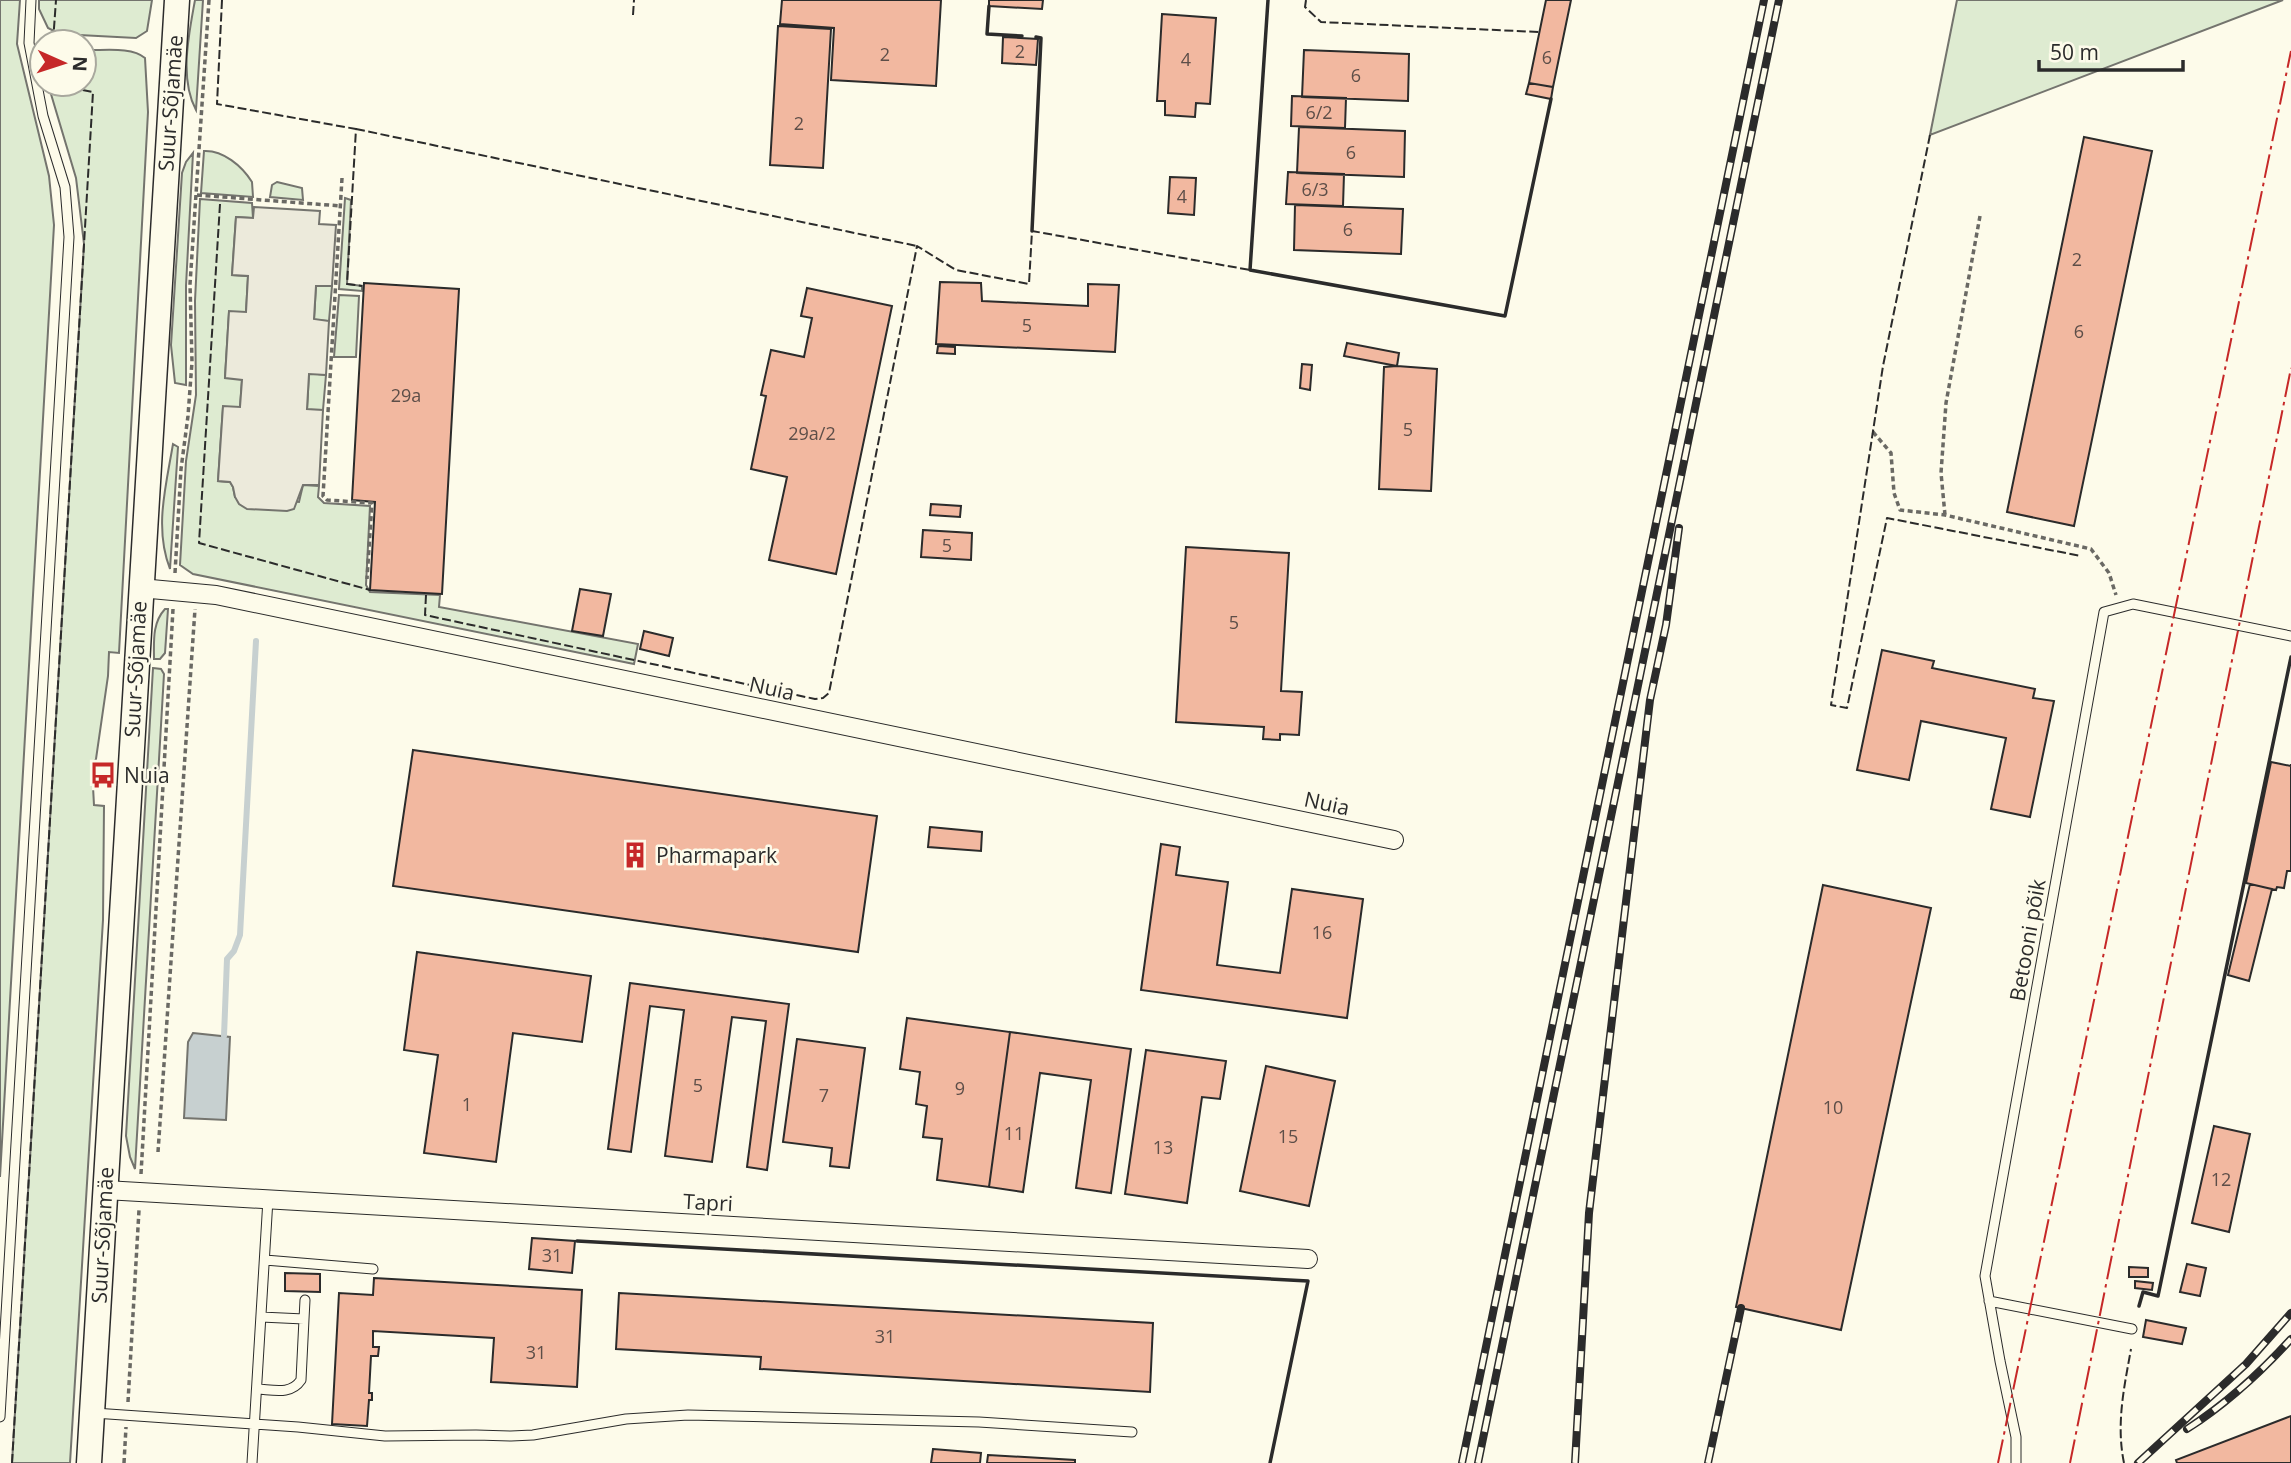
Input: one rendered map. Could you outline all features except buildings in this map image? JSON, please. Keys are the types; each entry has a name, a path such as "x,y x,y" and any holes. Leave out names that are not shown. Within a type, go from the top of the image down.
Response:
{"main road":[{"name":"Suur-Sõjamäe","path":"89,1463 177,0"}],"street":[{"name":"Nuia","path":"140,588 216,595 1394,840"},
{"name":"Tapri","path":"105,1190 1308,1259"}],"lane":[{"path":"0,1417 69,237 65,187 43,116 29,43 32,0"},
{"path":"2120,607 2133,604 2291,636"},
{"name":"Betooni põik","path":"2016,1463 2016,1437 1985,1276 2104,612 2120,607"},
{"path":"252,1463 268,1199"},
{"path":"265,1260 373,1269"},
{"path":"258,1389 286,1391 296,1388 301,1380 305,1300"},
{"path":"1989,1301 2132,1329"},
{"path":"261,1317 304,1319"},
{"path":"92,1413 255,1423 384,1436 533,1435 626,1419 688,1415 979,1422 1132,1432"}],"path":[{"path":"124,1463 181,469 192,362 190,284 209,0"},
{"path":"342,178 323,496 327,500 372,503 368,579"},
{"path":"197,195 341,206"},
{"path":"1945,515 1941,473 1946,404 1980,216"},
{"path":"1873,432 1891,453 1894,494 1900,510 1945,515 2091,549 2109,573 2120,607"},
{"path":"158,1152 196,593"}],"green space":[{"path":"0,0 20,0 17,44 49,176 54,225 0,1177"},
{"path":"39,0 152,0 147,31 136,38 98,36 98,28 48,28 39,9"},
{"path":"195,0 203,0 196,110 187,70 188,41"},
{"path":"1957,0 2283,0 1930,135"},
{"path":"98,50 124,50 139,54 145,58 148,112 119,653 109,652 96,759 92,768 94,805 104,806 103,920 70,1463 12,1463 84,244 76,178 52,98 98,98"},
{"path":"204,151 225,156 243,170 252,182 253,197 201,193"},
{"path":"193,153 186,286 186,385 175,383 171,345 182,173"},
{"path":"277,182 302,188 303,200 270,197 272,185"},
{"path":"345,198 351,200 347,284 362,286 362,291 339,289"},
{"path":"200,199 252,203 253,218 236,217 232,275 248,276 246,312 229,312 225,377 242,379 240,407 223,407 218,481 230,482 235,497 299,502 303,485 319,486 318,497 324,503 370,506 366,585 370,592 440,595 439,607 638,644 634,664 193,574 180,565 186,461 196,395 195,301"},
{"path":"316,285 332,286 329,321 314,320"},
{"path":"339,295 359,296 356,357 334,357"},
{"path":"309,373 326,375 323,410 307,410"},
{"path":"173,444 178,447 170,569 165,554 162,523"},
{"path":"165,609 168,609 165,653 160,659 154,659 156,626"},
{"path":"153,668 161,669 164,674 135,1169 126,1136"}],"shaded area":[{"path":"254,207 320,211 319,224 336,225 332,286 316,286 314,319 329,321 326,375 309,374 307,409 323,410 319,485 303,485 294,509 287,511 247,509 239,504 230,482 218,481 223,406 240,407 242,380 225,378 229,311 246,312 248,276 232,275 236,217 253,218"},
{"path":"193,1033 230,1037 226,1120 184,1118 188,1042"}],"waterway":[{"path":"224,1036 227,959 234,951 240,935 256,641"}],"railway":[{"path":"1462,1463 1764,0"},
{"path":"1478,1463 1779,0"},
{"path":"1575,1463 1589,1213 1650,700 1666,625 1679,528"},
{"path":"1708,1463 1741,1308"},
{"path":"2138,1463 2246,1364 2291,1313"},
{"path":"2187,1429 2242,1387 2291,1339"}],"fence":[{"path":"54,28 56,0"},
{"path":"222,0 217,104 356,129 347,284 362,286"},
{"path":"633,15 634,0"},
{"path":"1306,0 1305,7 1321,22 1539,32"},
{"path":"12,1463 93,98"},
{"path":"356,129 917,246"},
{"path":"1930,135 1883,366 1831,705 1847,708 1887,518 2081,556"},
{"path":"220,204 199,543 370,590"},
{"path":"426,595 425,615 815,699 823,698 829,693 917,246 956,270 1029,284 1032,231 1250,270"},
{"path":"2124,1463 2121,1420 2131,1349"}],"wall":[{"path":"1268,0 1250,270 1505,316 1551,99"},
{"path":"989,6 987,34 1022,36"},
{"path":"1032,231 1041,38 1036,37"},
{"path":"2139,1306 2143,1292 2158,1296 2291,657"},
{"path":"577,1241 1308,1281 1270,1463"}],"power":[{"path":"1998,1463 2291,51"},
{"path":"2070,1463 2291,368"}],"place":[{"name":"Nuia","path":"103,775"},
{"name":"Pharmapark","path":"635,855"}]}
